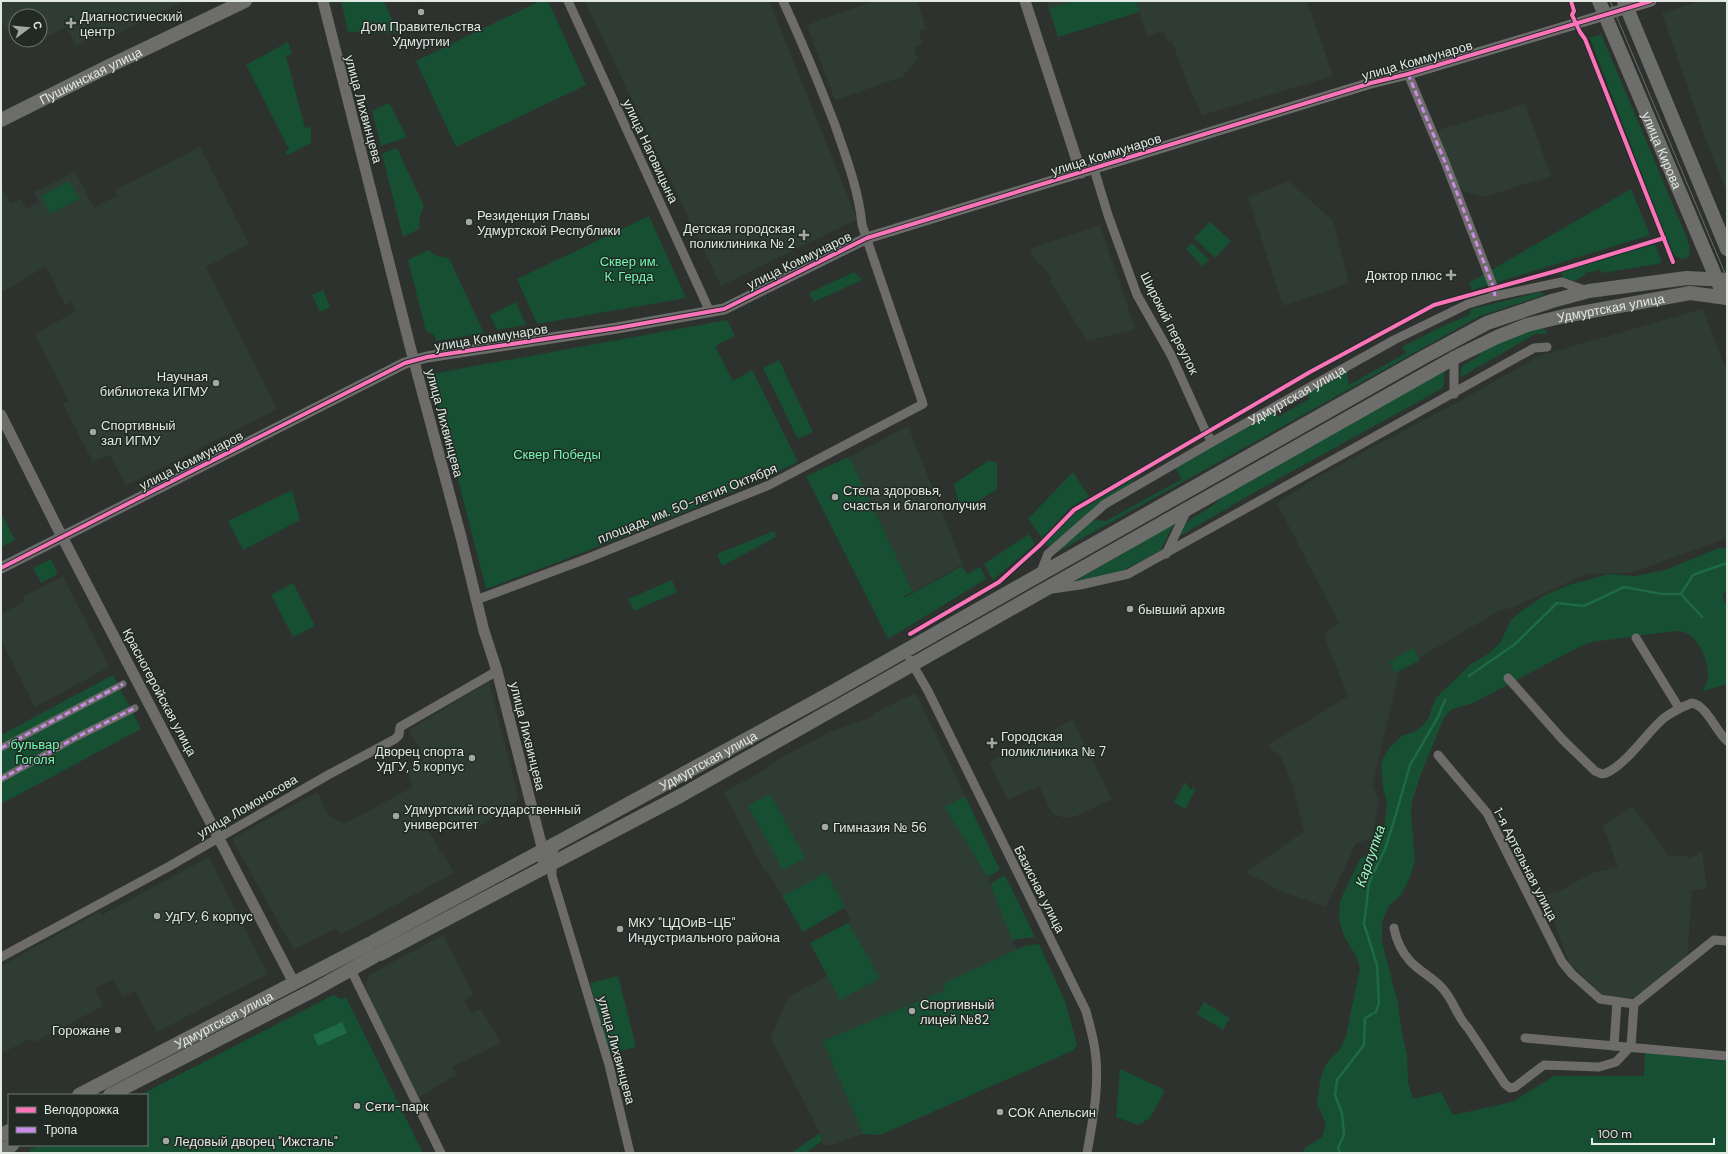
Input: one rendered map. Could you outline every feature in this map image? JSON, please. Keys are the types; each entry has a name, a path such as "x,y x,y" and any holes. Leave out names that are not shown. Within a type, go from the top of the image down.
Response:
{"main road":[{"name":"улица Кирова","path":"1599,1 1722,280 1727,298"},
{"name":"Пушкинская улица","path":"1,120 239,2"},
{"name":"улица Кирова","path":"1625,5 1727,249"},
{"name":"Удмуртская улица","path":"112,1094 351,970 374,949 475,887 829,694 1487,322 1589,291 1687,278 1722,280"},
{"path":"1629,286 1631,303"},
{"name":"Удмуртская улица","path":"85,1094 294,983 374,949 482,900 680,796 1454,358 1527,325 1564,316 1690,293 1727,298"},
{"path":"1006,594 1013,608"},
{"path":"829,694 837,708"},
{"path":"671,781 680,796"},
{"path":"475,887 482,900"},
{"path":"1,1151 10,1146"}],"street":[{"name":"улица Лихвинцева","path":"323,1 414,361 460,530 476,600 497,671 543,851 544,860 552,876 608,1065 630,1153"},
{"name":"улица Наговицына","path":"568,1 710,312"},
{"path":"783,1 824,96 846,155 867,238"},
{"path":"1025,1 1081,173"},
{"name":"улица Коммунаров","path":"1,568 386,373 414,361 427,357 617,328 724,309 867,238 1364,85 1408,74 1605,15 1625,5 1651,1"},
{"path":"1408,74 1445,162 1493,286 1495,296"},
{"name":"Широкий переулок","path":"1094,169 1108,215 1137,295 1172,355 1205,430 1212,442"},
{"name":"площадь им. 50-летия Октября","path":"476,600 579,561 769,485 923,404 867,238"},
{"name":"Удмуртская улица","path":"1040,574 1048,554 1105,504 1394,340 1468,304 1495,296 1562,282 1589,291"},
{"name":"Удмуртская улица","path":"1045,590 1080,585 1128,574 1454,394 1534,348 1547,347"},
{"path":"1454,358 1454,394"},
{"name":"Красногеройская улица","path":"1,415 294,983"},
{"path":"1166,554 1187,510"},
{"path":"1636,638 1679,708"},
{"name":"Базисная улица","path":"905,650 1086,1011 1095,1050 1096,1077 1094,1115 1086,1153"},
{"name":"улица Ломоносова","path":"1,957 220,837 334,771 395,739 399,735 400,727 497,671"},
{"path":"1508,678 1563,740 1589,766 1600,774 1614,769 1664,718 1679,708 1692,703 1701,707 1720,735 1727,742"},
{"path":"1,748 123,684"},
{"path":"1,779 77,737 135,708"},
{"name":"1-я Артельная улица","path":"1438,756 1487,813 1562,962 1585,987 1600,999 1634,1004"},
{"path":"547,865 559,842"},
{"path":"1394,928 1396,936 1409,960 1434,979 1445,990 1462,1022 1468,1028 1505,1084 1510,1088 1515,1087 1544,1065 1599,1066 1616,1062 1630,1046 1634,1004 1714,940 1727,941"},
{"path":"351,970 441,1153"},
{"path":"1614,1046 1617,1002"},
{"path":"1525,1038 1614,1046 1630,1046 1727,1056"}],"shaded area":[{"path":"1,1 185,1 109,38 106,31 76,46 66,27 48,36 48,8 8,8 8,28 6,29 1,19"},
{"path":"585,1 769,1 857,219 721,286"},
{"path":"873,1 917,1 926,28 919,32 923,44 914,47 917,59 902,77 835,100 807,25"},
{"path":"1046,1 1307,1 1333,76 1202,115 1189,87 1172,41 1167,42 1163,31 1147,36 1139,12 1058,37"},
{"path":"1702,1 1727,1 1727,193 1707,143 1662,13"},
{"path":"1525,104 1551,176 1484,197 1457,189 1438,132 1439,130"},
{"path":"200,147 249,244 206,267 277,409 126,486 110,455 93,462 63,404 69,401 35,334 76,311 72,302 65,305 46,266 4,291 1,290 1,186 11,204 21,199 26,209 39,202 34,192 75,172 94,208 118,195 115,190"},
{"path":"1289,181 1333,221 1349,283 1283,306 1248,197"},
{"path":"1100,225 1135,329 1087,341 1051,282 1052,279 1042,265 1038,265 1030,249"},
{"path":"1703,309 1727,373 1727,538 1630,573 1586,574 1516,606 1497,612 1400,669 1372,786 1379,799 1372,838 1356,843 1326,907 1285,893 1245,872 1304,832 1293,786 1281,756 1267,746 1348,696 1324,635 1339,623 1277,503 1309,482 1462,400 1539,356"},
{"path":"908,426 963,564 913,592 849,457"},
{"path":"63,576 109,667 35,707 1,640 1,614 25,601 23,597"},
{"name":"Удмуртский государственный университет","path":"489,682 519,800 492,815 494,818 468,833 464,826 451,822 445,810 433,816 436,822 427,828 440,852 442,851 454,873 340,935 336,928 294,950 232,839 317,792 329,816 344,824 413,787 407,770 425,759 409,730"},
{"path":"916,693 965,796 946,807 988,879 1055,1045 863,1134 829,1146 823,1144 820,1133 771,1038 788,997 827,976 810,943 851,921 844,907 803,932 769,873 765,872 724,792 768,768 770,764 827,733 872,717 874,713"},
{"path":"1073,720 1112,799 1074,817 1064,818 1052,813 1039,786 1008,800 989,762"},
{"path":"1632,806 1668,855 1686,856 1688,859 1702,851 1707,889 1692,890 1687,958 1632,999 1602,994 1569,963 1545,895 1558,892 1592,873 1618,867 1603,826"},
{"path":"209,857 268,974 157,1032 135,991 123,997 113,979 95,988 103,1006 35,1042 29,1039 1,1054 1,966 100,911 102,915"},
{"path":"443,935 473,994 464,1000 471,1013 481,1009 501,1043 452,1067 456,1075 419,1097 369,997 366,986 369,975"},
{"path":"342,1022 347,1033 318,1046 313,1035"}],"green space":[{"path":"341,1 384,1 398,33 348,32"},
{"path":"540,1 548,1 586,85 456,147 416,61"},
{"path":"1076,1 1136,1 1139,12 1058,37 1049,8"},
{"path":"1601,34 1687,238 1690,250 1689,257 1682,259 1674,255 1665,235 1590,38"},
{"path":"288,42 292,54 286,56 305,128 311,127 311,143 288,155 285,152 289,149 246,65"},
{"path":"389,103 407,137 381,146 372,111"},
{"path":"397,148 424,206 420,216 419,229 403,237 382,154"},
{"path":"69,181 79,199 50,214 41,196"},
{"path":"1631,189 1650,235 1472,290 1469,283"},
{"name":"Сквер им. К. Герда","path":"649,216 686,298 537,324 517,279"},
{"path":"1210,222 1231,241 1215,258 1194,238"},
{"path":"1192,243 1209,260 1202,266 1186,249"},
{"path":"1655,244 1662,263 1603,273 1599,270 1585,273 1585,275 1574,281 1563,278 1560,271"},
{"path":"428,250 437,256 449,258 484,333 436,341 434,335 426,331 408,260"},
{"path":"854,272 862,280 814,302 809,293"},
{"path":"323,290 330,307 320,312 312,295"},
{"path":"1540,292 1544,295 1480,316 1054,554 1090,520 1106,521 1182,479 1175,468 1274,412 1278,417 1309,399 1307,393 1346,371 1349,385 1406,353 1402,347 1441,327 1469,315 1471,309"},
{"path":"516,302 526,325 497,330 490,315"},
{"name":"Сквер Победы","path":"727,320 735,336 715,346 733,381 752,370 798,462 682,513 486,589 431,374"},
{"path":"1543,328 1548,334 1535,334 1461,377 1460,376 1462,366 1479,356 1485,347 1518,334"},
{"path":"779,360 813,432 798,439 763,368"},
{"path":"1445,370 1443,388 1260,489 1175,539 1185,523 1215,504 1223,496"},
{"path":"849,457 913,592 904,596 904,598 962,566 967,574 980,567 986,579 888,639 806,476"},
{"path":"988,461 997,462 997,489 961,512 954,484"},
{"path":"1073,472 1089,497 1071,507 1042,538 1028,519"},
{"path":"1140,472 1141,475 1049,547 1045,543 1075,510"},
{"path":"292,490 300,520 243,550 228,521"},
{"path":"1,513 15,540 1,547"},
{"path":"1174,523 1161,550 1122,571 1074,582"},
{"path":"774,531 776,537 722,566 717,554"},
{"path":"1029,534 1035,544 993,580 984,564"},
{"path":"1719,548 1727,548 1727,590 1723,595 1724,602 1727,604 1727,684 1703,691 1708,679 1708,673 1706,660 1700,646 1691,636 1686,633 1674,631 1592,642 1581,646 1471,704 1452,709 1444,718 1421,774 1412,801 1411,814 1415,860 1410,877 1402,894 1389,906 1382,922 1382,942 1398,1003 1402,1034 1407,1054 1408,1082 1413,1099 1441,1092 1453,1115 1512,1102 1554,1076 1644,1076 1645,1053 1727,1061 1727,1153 1302,1153 1306,1147 1322,1137 1326,1124 1317,1104 1320,1080 1326,1064 1340,1049 1346,1036 1360,968 1356,956 1344,936 1339,919 1340,901 1360,859 1377,847 1383,839 1387,802 1383,788 1381,763 1389,748 1402,736 1414,732 1422,726 1428,719 1435,699 1472,663 1488,654 1500,643 1511,620 1545,595 1569,585 1609,574 1635,576 1665,570"},
{"path":"51,559 58,574 41,583 33,568"},
{"path":"672,580 677,592 634,611 628,599"},
{"path":"293,583 315,626 293,637 271,595"},
{"path":"1413,648 1420,660 1395,673 1389,662"},
{"name":"бульвар Гоголя","path":"113,675 141,729 1,804 1,735"},
{"path":"1185,782 1190,789 1196,789 1185,809 1174,802"},
{"path":"770,794 805,858 783,870 748,806"},
{"path":"965,796 1000,870 987,877 945,807"},
{"path":"826,873 845,907 803,932 782,896"},
{"path":"1005,875 1035,937 1012,940 990,884"},
{"path":"848,923 880,978 840,1000 810,943"},
{"path":"1039,944 1065,1001 1077,1044 1074,1050 880,1135 863,1134 823,1041 943,991 946,982 1025,946"},
{"path":"618,976 636,1047 608,1054 590,983"},
{"path":"333,995 341,999 346,997 423,1153 30,1153 29,1150 37,1146 148,1146 148,1094 142,1094"},
{"path":"1204,1002 1230,1018 1223,1030 1197,1014"},
{"path":"1120,1069 1165,1090 1150,1118 1138,1125 1116,1117"},
{"path":"820,1133 822,1141 806,1153 791,1153"}],"waterway":[{"name":"Карлутка","path":"1469,676 1515,644 1557,603 1584,606 1624,587 1662,594 1681,594 1693,575 1727,563"},
{"path":"1681,594 1702,617"},
{"name":"Карлутка","path":"1340,1153 1338,1148 1344,1135 1342,1113 1335,1095 1337,1080 1364,1045 1365,1018 1376,1012 1379,1003 1377,965 1364,924 1369,883 1385,849 1410,765 1438,717 1445,700"}],"tram line":[{"path":"1610,1 1727,278"}],"marked path":[{"path":"1408,74 1445,162 1493,286 1495,296"},
{"path":"1,748 123,684"},
{"path":"1,779 77,737 135,708"}],"cycle path":[{"path":"1571,1 1574,11 1572,15 1585,39 1673,262"},
{"path":"1,568 405,363 427,357 617,328 724,309 867,238 1371,83 1408,74 1651,1"},
{"path":"910,634 999,582 1040,545 1074,510 1310,372 1434,305 1556,271 1664,238"}],"place":[{"name":"Дом Правительства Удмуртии","path":"421,12"},
{"name":"Диагностический центр","path":"71,23"},
{"name":"Резиденция Главы Удмуртской Республики","path":"469,222"},
{"name":"Детская городская поликлиника № 2","path":"804,235"},
{"name":"Доктор плюс","path":"1451,275"},
{"name":"Научная библиотека ИГМУ","path":"216,383"},
{"name":"Спортивный зал ИГМУ","path":"93,432"},
{"name":"Стела здоровья, счастья и благополучия","path":"835,497"},
{"name":"бывший архив","path":"1130,609"},
{"name":"Городская поликлиника № 7","path":"992,743"},
{"name":"Дворец спорта УдГУ, 5 корпус","path":"472,758"},
{"name":"Удмуртский государственный университет","path":"396,816"},
{"name":"Гимназия № 56","path":"825,827"},
{"name":"УдГУ, 6 корпус","path":"157,916"},
{"name":"МКУ \"ЦДОиВ-ЦБ\" Индустриального района","path":"620,929"},
{"name":"Спортивный лицей №82","path":"912,1011"},
{"name":"Горожане","path":"118,1030"},
{"name":"Сети-парк","path":"357,1106"},
{"name":"СОК Апельсин","path":"1000,1112"},
{"name":"Ледовый дворец \"Ижсталь\"","path":"166,1141"}]}
